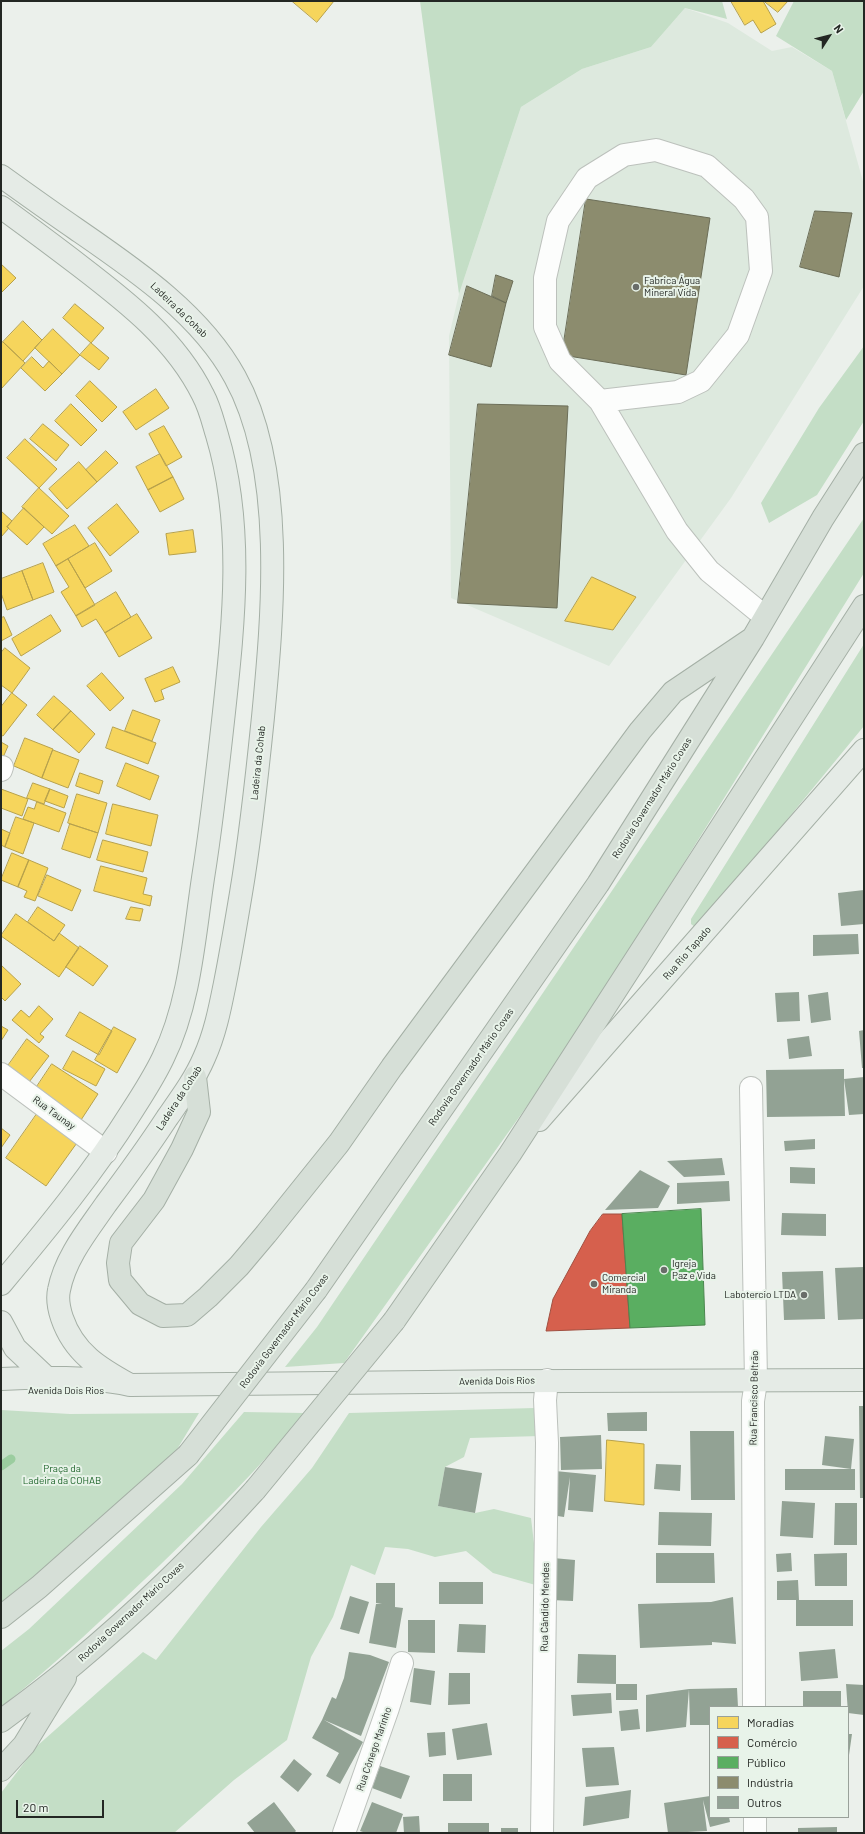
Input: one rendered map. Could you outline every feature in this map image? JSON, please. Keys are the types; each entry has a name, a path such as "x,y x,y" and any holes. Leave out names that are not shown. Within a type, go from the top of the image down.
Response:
{"highway":[{"name":"Rodovia Governador Mário Covas","path":"1,1617 50,1577 188,1455 316,1290 598,884 753,638 764,616 823,518 864,454"},
{"name":"Rodovia Governador Mário Covas","path":"1,1721 73,1665 162,1585 223,1526 255,1490 394,1321 510,1154 864,606"},
{"path":"195,1077 199,1112 182,1149 154,1200 121,1243 118,1263 120,1280 140,1304 163,1316 187,1314 208,1297 239,1266 270,1228 339,1142 392,1067 621,756 663,703 673,692 753,638"},
{"path":"1,1770 24,1745 73,1665"}],"main road":[{"name":"Ladeira da Cohab","path":"1,176 138,271 195,324 208,339 235,377 251,411 261,450 268,487 272,612 257,773 248,848 215,1029 206,1055 195,1077 141,1157 83,1236 65,1268 58,1293 59,1309 70,1338 86,1356 100,1368 130,1385"},
{"path":"1,207 128,302 153,326 176,352 203,394 226,462 235,558 231,651 213,815 187,986 176,1027 164,1057 106,1152 1,1285"},
{"name":"Rua Rio Tapado","path":"510,1154 864,750"},
{"path":"1,1322 15,1348 55,1384"},
{"name":"Avenida Dois Rios","path":"1,1379 109,1391 130,1385 547,1380 756,1382 864,1380"},
{"name":"Avenida Dois Rios","path":"1,1392 55,1384"}],"street":[{"path":"600,401 678,392 701,381 738,335 761,271 757,217 744,199 707,166 656,150 624,155 587,178 558,221 545,278 546,327 560,361 600,401 673,524 692,551 709,570 764,616"},
{"name":"Rua Taunay","path":"1,1074 106,1152"},
{"name":"Rua Francisco Beltrão","path":"751,1088 756,1382 753,1401 754,1706"},
{"name":"Rua Cândido Mendes","path":"542,1833 547,1443 545,1400 547,1380"},
{"name":"Rua Cônego Marinho","path":"344,1833 388,1708 402,1663"},
{"path":"755,1818 755,1833"}],"shaded area":[{"name":"Fabrica Água Mineral Vida","path":"685,8 728,23 772,51 792,47 832,71 864,185 864,286 731,498 609,666 451,598 449,336 459,294 521,107 582,69 651,47"}],"green space":[{"path":"420,1 722,1 727,19 685,8 651,47 582,69 521,107 459,294"},
{"path":"794,1 864,1 864,91 846,120 832,71 776,36"},
{"path":"864,346 864,421 817,495 769,523 761,503 819,408"},
{"path":"864,518 864,573 593,1009 532,1099 344,1363 285,1367 317,1327"},
{"path":"864,644 864,726 703,922 695,927 691,924 691,919"},
{"path":"535,1408 540,1436 470,1438 464,1457 445,1467 438,1506 475,1513 494,1509 531,1518 539,1586 493,1573 466,1551 435,1557 408,1549 385,1547 375,1575 351,1565 333,1617 311,1657 287,1740 234,1780 174,1833 1,1833 1,1793 37,1746 143,1652 156,1660 261,1527 312,1468 349,1413"},
{"name":"Praça da Ladeira da COHAB","path":"1,1410 70,1414 199,1413 173,1456 1,1613"},
{"path":"244,1412 304,1413 253,1472 160,1565 62,1656 1,1707 1,1651 29,1629 182,1484"}],"building: Moradias":[{"path":"292,1 334,1 317,22"},
{"path":"731,1 763,1 776,24 761,33 753,20 745,25"},
{"path":"764,1 788,1 778,12"},
{"path":"1,264 16,278 2,292 1,290"},
{"path":"75,304 104,328 91,343 63,318"},
{"path":"23,321 42,340 23,361 3,342"},
{"path":"53,329 80,355 62,374 35,348"},
{"path":"3,342 25,363 1,389 1,344"},
{"path":"91,343 109,358 99,370 80,355"},
{"path":"32,357 43,368 49,361 62,374 45,391 21,368"},
{"path":"90,381 117,407 102,422 76,396"},
{"path":"156,389 169,408 136,430 123,412"},
{"path":"71,404 97,430 81,446 55,421"},
{"path":"43,424 69,445 56,461 30,439"},
{"path":"164,426 182,457 166,466 149,434"},
{"path":"25,439 57,469 39,488 7,458"},
{"path":"106,451 118,463 97,482 86,470"},
{"path":"160,454 173,477 148,490 136,467"},
{"path":"79,462 97,482 67,509 49,489"},
{"path":"173,477 184,499 160,512 148,490"},
{"path":"39,488 69,516 52,534 22,507"},
{"path":"117,504 139,532 110,556 88,528"},
{"path":"24,508 44,527 27,545 7,527"},
{"path":"1,511 12,521 7,527 9,528 1,537"},
{"path":"75,525 89,546 56,566 43,544"},
{"path":"193,530 196,552 169,555 166,534"},
{"path":"95,543 112,571 85,588 68,559"},
{"path":"68,559 95,605 76,616 61,592 69,587 56,566"},
{"path":"43,563 54,592 33,600 22,571"},
{"path":"22,571 33,600 7,610 1,593 1,579"},
{"path":"592,577 636,597 613,630 565,621"},
{"path":"116,592 131,617 105,633 96,619 82,627 76,616"},
{"path":"137,614 152,638 119,657 105,633"},
{"path":"51,615 61,631 21,656 12,639"},
{"path":"4,617 12,635 1,641 1,618"},
{"path":"5,648 30,668 12,693 1,685 1,653"},
{"path":"173,667 180,682 161,690 164,699 155,702 145,679"},
{"path":"102,673 124,698 110,711 87,686"},
{"path":"12,693 27,705 3,736 1,735 1,707"},
{"path":"54,696 71,711 53,730 37,715"},
{"path":"133,710 160,720 152,741 125,731"},
{"path":"71,711 95,734 79,753 53,730"},
{"path":"113,727 156,743 148,764 106,748"},
{"path":"25,738 53,749 42,778 14,766"},
{"path":"1,742 8,746 1,762"},
{"path":"53,750 79,760 68,788 42,778"},
{"path":"126,763 159,776 150,800 117,786"},
{"path":"80,773 103,781 99,794 76,786"},
{"path":"33,783 50,789 44,804 27,798"},
{"path":"1,789 28,799 22,816 1,808"},
{"path":"50,789 68,796 64,808 45,801"},
{"path":"77,794 107,803 98,833 68,823"},
{"path":"37,802 66,813 59,832 23,819 28,807 34,809"},
{"path":"113,804 158,815 151,846 106,834"},
{"path":"16,817 34,823 23,854 5,847"},
{"path":"70,824 98,833 90,858 62,849"},
{"path":"1,829 10,833 5,847 1,845"},
{"path":"103,840 148,852 143,872 97,860"},
{"path":"12,853 29,860 18,887 1,880"},
{"path":"29,860 48,868 35,901 24,897 27,891 18,887"},
{"path":"101,866 147,878 143,894 152,896 150,906 94,891"},
{"path":"47,875 81,890 72,911 38,896"},
{"path":"38,907 65,925 54,941 28,922"},
{"path":"131,907 143,909 140,921 126,919"},
{"path":"16,914 54,941 59,933 79,948 59,977 1,936"},
{"path":"80,946 108,966 93,986 66,967"},
{"path":"1,965 21,984 5,1001 1,997"},
{"path":"39,1006 53,1019 40,1034 44,1037 39,1043 12,1020 21,1010 29,1017"},
{"path":"80,1012 112,1031 99,1055 66,1036"},
{"path":"1,1026 8,1030 1,1041"},
{"path":"114,1027 136,1039 117,1073 95,1060"},
{"path":"27,1039 49,1056 26,1086 5,1070"},
{"path":"73,1051 105,1069 96,1086 63,1069"},
{"path":"52,1064 98,1094 81,1120 34,1091"},
{"path":"39,1111 79,1140 46,1186 6,1158"},
{"path":"1,1128 10,1135 1,1148"},
{"path":"607,1440 644,1444 644,1505 605,1501"}],"building: Comércio":[{"name":"Comercial Miranda","path":"603,1214 622,1214 630,1328 546,1331 553,1299 590,1231"}],"building: Público":[{"name":"Igreja Paz e Vida","path":"701,1209 705,1325 630,1328 622,1214"}],"building: Indústria":[{"name":"Fabrica Água Mineral Vida","path":"586,199 710,218 686,375 562,355"},
{"path":"815,211 852,213 839,277 800,267"},
{"path":"496,275 513,281 506,303 492,296"},
{"path":"467,286 506,303 491,367 449,355"},
{"path":"478,404 568,406 557,608 458,603"}],"building: Outros":[{"path":"864,890 864,924 841,926 838,893"},
{"path":"858,934 859,954 813,956 813,935"},
{"path":"799,992 800,1021 777,1022 775,993"},
{"path":"828,992 831,1020 811,1023 808,995"},
{"path":"864,1030 864,1068 862,1068 859,1031"},
{"path":"809,1036 812,1056 789,1059 787,1039"},
{"path":"844,1069 845,1116 767,1117 766,1070"},
{"path":"864,1077 864,1114 849,1115 844,1079"},
{"path":"815,1139 815,1149 785,1151 784,1141"},
{"path":"722,1158 725,1175 684,1177 667,1161"},
{"path":"790,1167 815,1168 815,1184 790,1183"},
{"path":"640,1170 670,1186 658,1208 605,1210"},
{"path":"729,1181 730,1201 677,1204 677,1183"},
{"path":"782,1213 826,1214 826,1236 781,1235"},
{"path":"864,1267 864,1319 838,1320 835,1268"},
{"name":"Labotercio LTDA","path":"823,1271 825,1319 784,1320 782,1272"},
{"path":"859,1406 864,1406 864,1498 860,1498"},
{"path":"647,1412 647,1431 608,1431 607,1413"},
{"path":"690,1431 734,1431 735,1500 691,1500"},
{"path":"601,1435 602,1469 561,1470 560,1437"},
{"path":"825,1436 854,1439 851,1469 822,1465"},
{"path":"656,1464 681,1465 680,1491 654,1489"},
{"path":"445,1467 482,1473 475,1513 438,1506"},
{"path":"785,1469 855,1469 855,1490 785,1490"},
{"path":"555,1471 596,1475 593,1512 568,1510 570,1477 564,1517 551,1515"},
{"path":"782,1501 815,1503 813,1538 780,1536"},
{"path":"835,1503 857,1503 857,1545 834,1545"},
{"path":"659,1512 712,1513 711,1546 658,1545"},
{"path":"656,1553 714,1553 715,1583 656,1583"},
{"path":"791,1553 792,1571 777,1572 776,1554"},
{"path":"847,1553 847,1586 815,1586 814,1554"},
{"path":"553,1558 575,1560 573,1601 551,1600"},
{"path":"798,1580 799,1600 853,1600 853,1626 796,1626 796,1600 777,1600 777,1581"},
{"path":"439,1582 483,1582 483,1604 439,1604"},
{"path":"376,1583 395,1583 395,1607 403,1608 396,1648 369,1643 376,1604 382,1604 376,1603"},
{"path":"350,1596 369,1602 359,1634 340,1629"},
{"path":"733,1597 736,1644 712,1642 712,1645 640,1648 638,1604 711,1602"},
{"path":"408,1620 435,1620 435,1653 408,1652"},
{"path":"459,1624 486,1625 485,1653 457,1652"},
{"path":"835,1649 838,1678 801,1681 799,1652"},
{"path":"349,1652 370,1655 389,1662 361,1736 324,1720 363,1742 340,1784 326,1776 339,1753 312,1738 332,1697 336,1699 344,1678"},
{"path":"578,1654 616,1655 616,1684 577,1683"},
{"path":"414,1668 435,1671 431,1705 410,1702"},
{"path":"449,1673 470,1673 470,1704 448,1705"},
{"path":"616,1684 637,1684 637,1700 616,1700"},
{"path":"846,1684 864,1685 864,1715 849,1713 849,1706 848,1706"},
{"path":"737,1688 738,1706 709,1706 709,1725 690,1725 689,1689"},
{"path":"689,1689 686,1727 646,1732 646,1695"},
{"path":"803,1691 841,1691 841,1706 803,1706"},
{"path":"611,1693 612,1713 573,1716 571,1695"},
{"path":"638,1709 640,1729 621,1731 619,1711"},
{"path":"487,1723 492,1755 457,1760 452,1729"},
{"path":"445,1732 446,1755 429,1757 427,1733"},
{"path":"849,1734 852,1734 849,1755"},
{"path":"614,1747 619,1785 586,1787 582,1748"},
{"path":"294,1759 312,1774 298,1792 280,1777"},
{"path":"380,1766 410,1776 401,1799 372,1788"},
{"path":"443,1774 472,1774 472,1801 443,1801"},
{"path":"631,1790 629,1818 583,1826 585,1797"},
{"path":"709,1796 709,1818 729,1818 730,1822 710,1827 703,1800 707,1831 668,1833 664,1803"},
{"path":"274,1802 296,1831 294,1833 255,1833 247,1823"},
{"path":"372,1802 403,1814 396,1833 366,1833 360,1831"},
{"path":"419,1816 420,1833 404,1833 403,1817"},
{"path":"448,1823 489,1823 489,1833 448,1833"},
{"path":"837,1827 837,1833 798,1833 798,1828"},
{"path":"501,1828 518,1828 518,1833 501,1833"}],"waterway":[{"path":"1,1466 11,1459"}],"place":[{"name":"Fabrica Água Mineral Vida","path":"636,287"},
{"name":"Igreja Paz e Vida","path":"664,1270"},
{"name":"Comercial Miranda","path":"594,1284"},
{"name":"Labotercio LTDA","path":"804,1295"}]}
